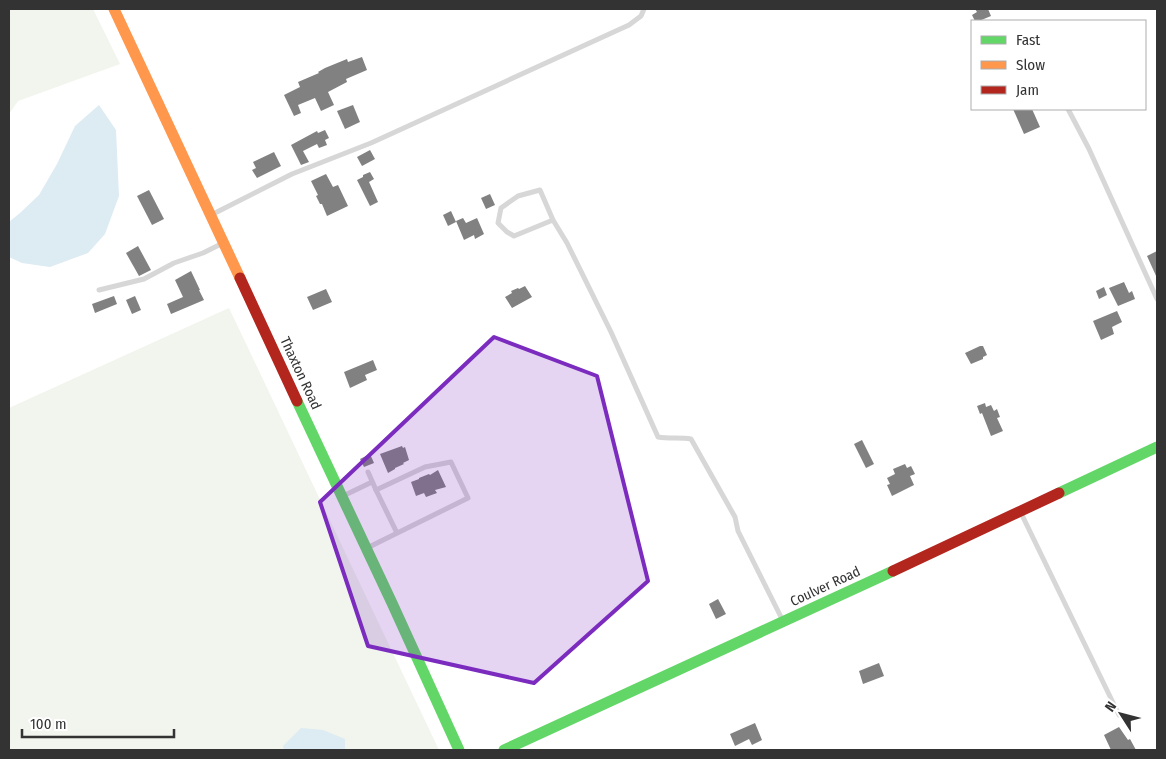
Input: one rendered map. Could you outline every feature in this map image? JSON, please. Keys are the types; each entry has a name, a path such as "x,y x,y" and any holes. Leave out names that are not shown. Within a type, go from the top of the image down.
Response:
{"street":[{"name":"Thaxton Road","path":"114,9 367,548 459,750"},
{"name":"Coulver Road","path":"504,750 1157,447"}],"lane":[{"path":"211,216 292,174 371,143 629,25 641,16 644,9"},
{"path":"1069,110 1089,149 1157,299"},
{"path":"553,220 514,236 498,223 501,208 518,196 540,190 553,220 567,243 611,332 658,437 691,439 735,517 738,531 783,621"},
{"path":"99,290 144,279 174,263 224,243"},
{"path":"367,548 468,498 451,462 425,467 376,490"},
{"path":"368,472 397,533"},
{"path":"342,496 372,482"},
{"path":"1020,511 1119,715"}],"highlighted area":[{"path":"494,337 597,376 648,581 534,683 368,646 320,502"}],"shaded area":[{"path":"9,9 93,9 120,64 18,101 9,114"},
{"path":"99,105 116,130 119,196 105,234 88,253 50,267 22,263 9,257 9,222 39,195 57,164 75,126"},
{"path":"229,308 439,750 9,750 9,408"},
{"path":"301,728 323,730 345,739 345,750 284,750 283,746"}],"building":[{"path":"975,9 988,9 991,16 981,20 974,20 972,15 977,12"},
{"path":"362,57 367,70 346,79 347,82 328,92 334,105 321,111 315,98 298,105 301,113 294,116 284,95 300,87 298,82 347,59 348,62"},
{"path":"353,105 360,122 345,129 337,111"},
{"path":"1013,110 1032,110 1040,127 1024,134"},
{"path":"325,130 329,138 325,140 327,145 319,148 317,144 303,151 309,162 301,165 291,145 317,131 318,133"},
{"path":"370,150 375,159 362,166 357,157"},
{"path":"274,152 281,166 257,178 252,170 256,168 253,162"},
{"path":"370,172 374,179 369,182 378,202 370,206 357,180"},
{"path":"326,174 333,187 338,185 348,206 327,216 316,196 318,195 311,181"},
{"path":"149,190 164,219 152,225 137,196"},
{"path":"490,194 495,205 486,209 481,198"},
{"path":"451,211 456,222 448,226 443,215"},
{"path":"463,218 466,223 477,218 484,234 475,239 474,235 464,240 456,221"},
{"path":"138,246 151,270 139,276 126,253"},
{"path":"1157,251 1157,278 1147,256"},
{"path":"191,271 204,300 171,314 167,304 183,297 175,280"},
{"path":"1124,282 1129,293 1132,291 1135,299 1118,306 1109,288"},
{"path":"525,286 532,297 512,308 505,297 512,293 511,291"},
{"path":"1104,287 1107,295 1099,299 1096,291"},
{"path":"326,289 332,302 313,310 307,297"},
{"path":"114,296 117,304 95,313 92,304"},
{"path":"135,296 141,310 132,314 126,300"},
{"path":"1117,311 1122,322 1112,327 1114,334 1101,340 1093,321"},
{"path":"983,346 987,355 983,359 971,364 965,353"},
{"path":"373,360 377,370 365,375 367,380 350,388 344,372"},
{"path":"985,403 986,407 991,405 994,411 997,409 1000,417 997,418 1003,431 991,436 982,413 980,414 977,406"},
{"path":"862,440 874,464 866,468 854,444"},
{"path":"402,446 403,448 405,447 409,460 388,473 380,454"},
{"path":"370,454 374,463 364,467 360,459"},
{"path":"905,464 907,468 911,466 915,474 910,476 914,485 892,496 887,485 890,484 887,478 895,474 893,469"},
{"path":"438,470 446,487 435,490 437,493 426,497 424,493 416,496 411,482"},
{"path":"718,599 726,614 716,619 709,604"},
{"path":"879,663 884,676 863,684 859,671"},
{"path":"755,723 762,740 752,745 749,739 735,746 730,734"},
{"path":"1119,727 1128,740 1130,739 1136,750 1111,750 1104,735"}],"traffic: fast":[{"path":"297,401 459,750"},
{"path":"1059,493 1157,447"},
{"path":"504,750 893,571"}],"traffic: slow":[{"path":"114,9 240,278"}],"traffic: jam":[{"path":"240,278 297,401"},
{"path":"893,571 1059,493"}]}
